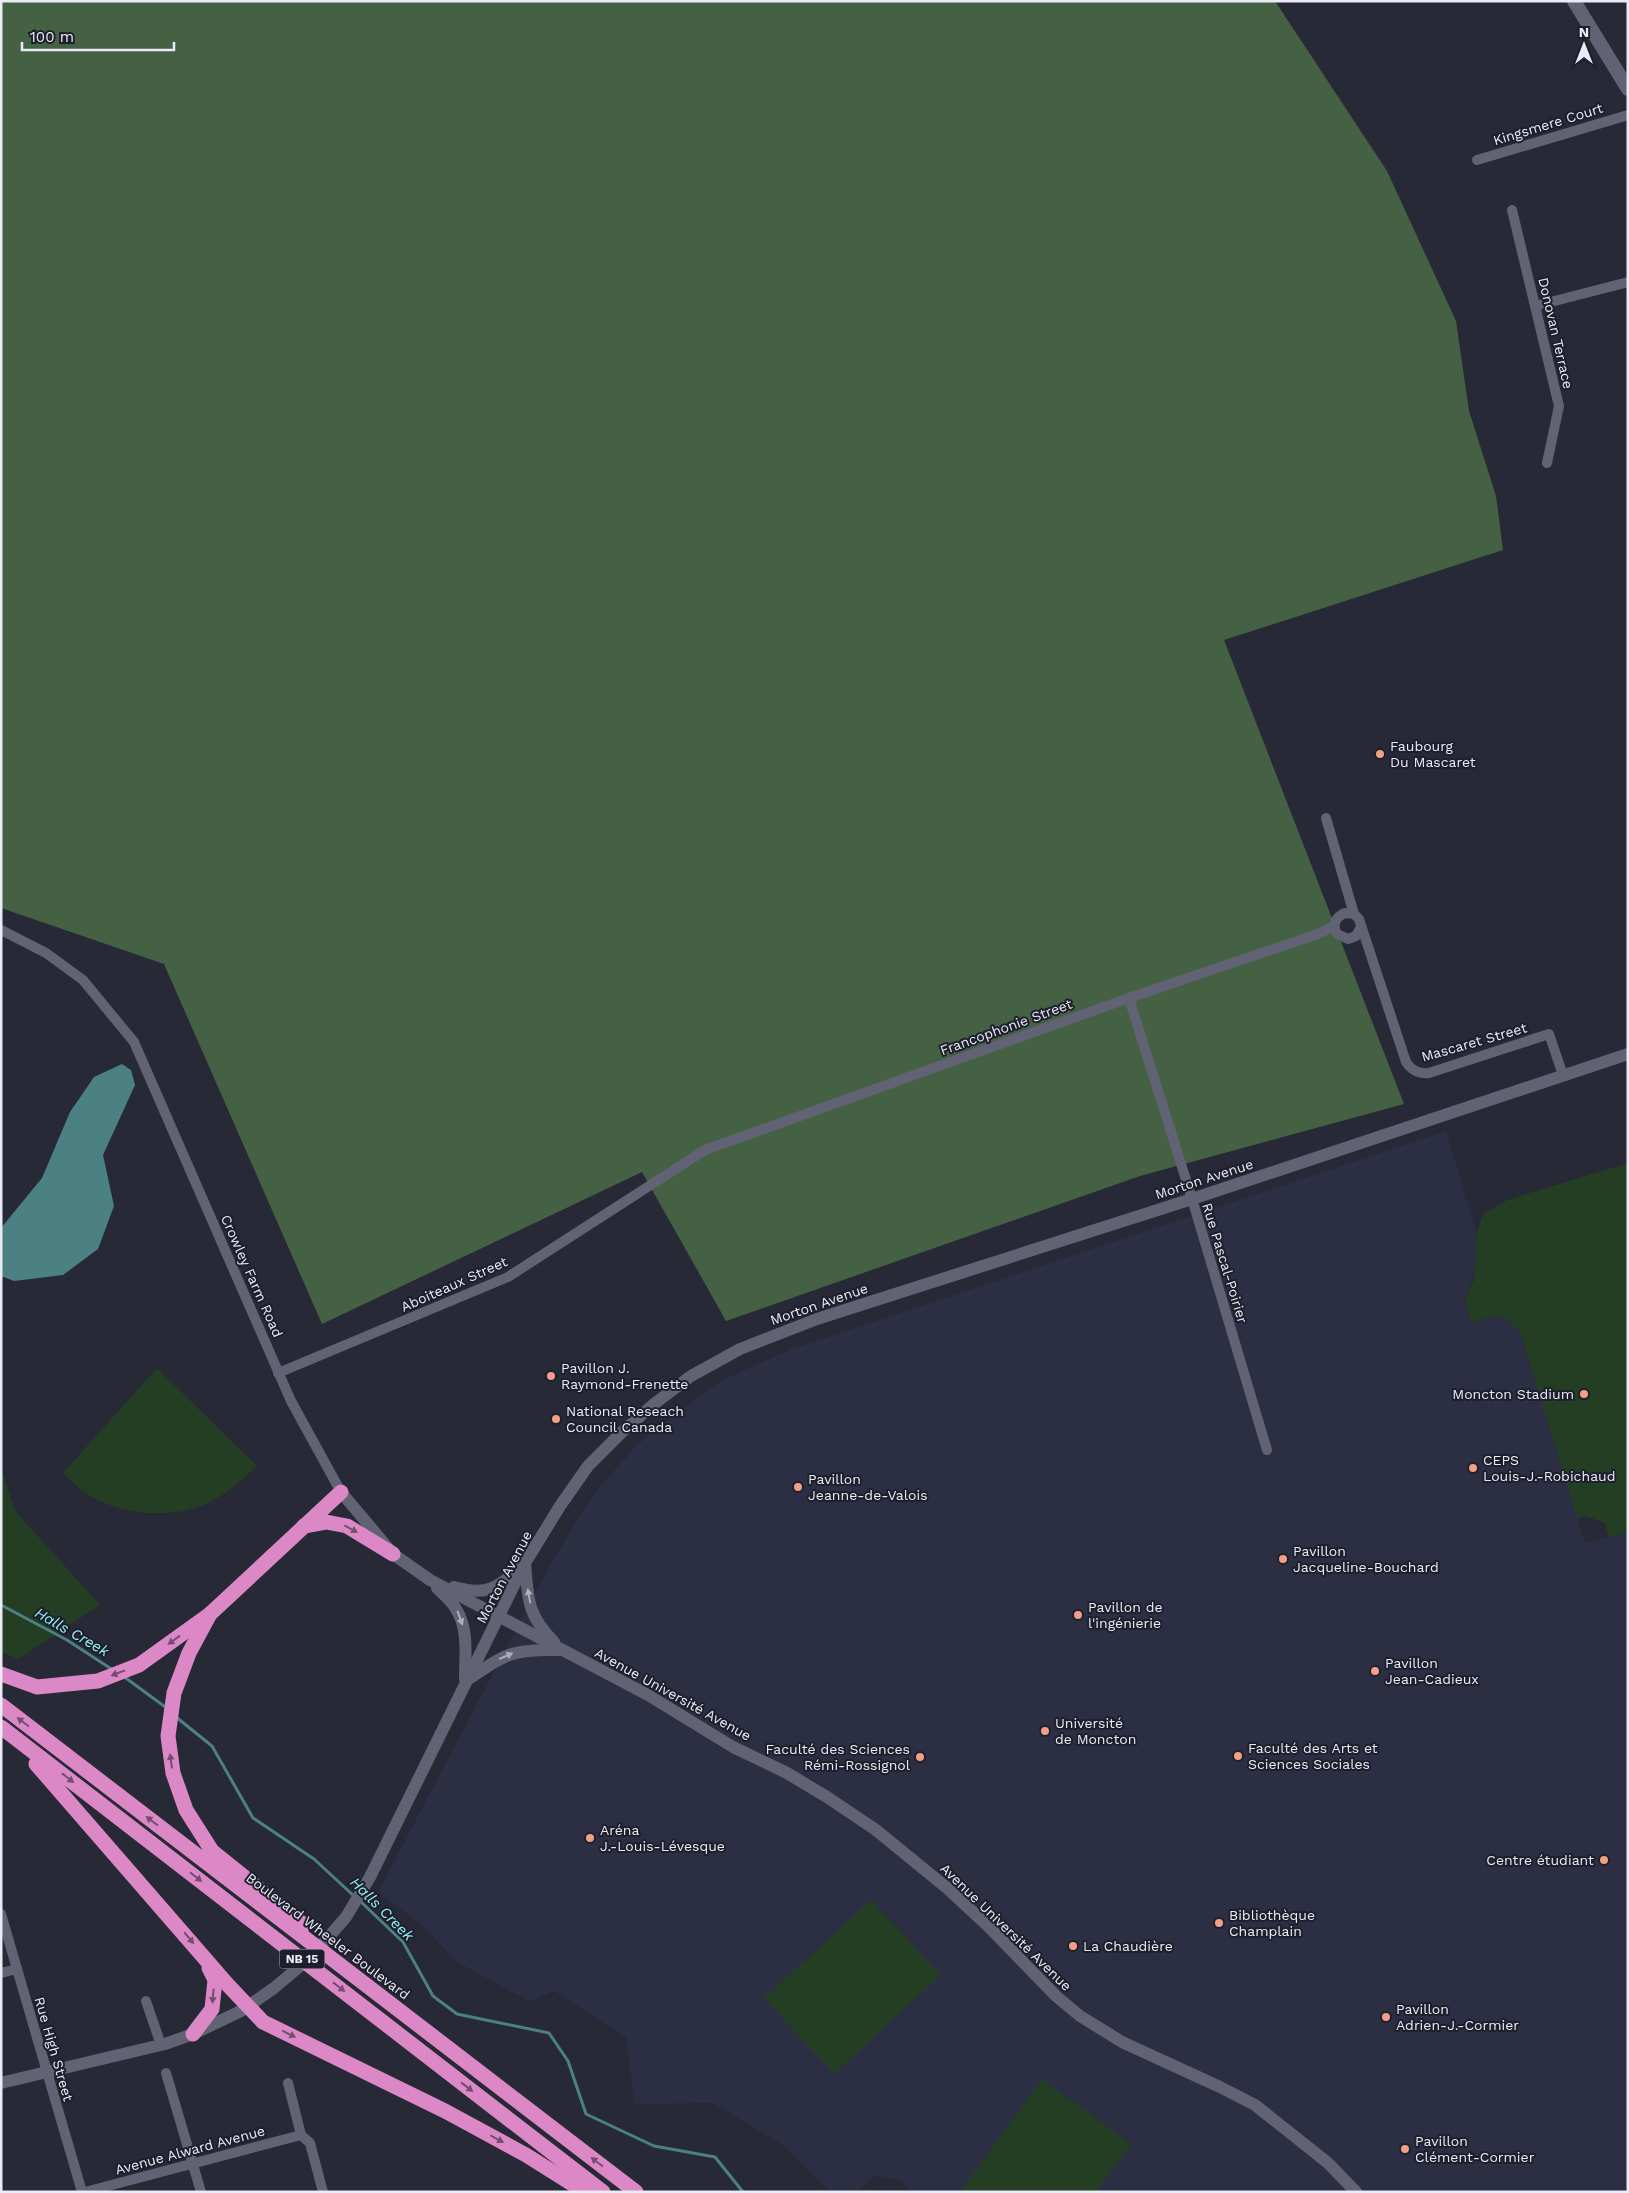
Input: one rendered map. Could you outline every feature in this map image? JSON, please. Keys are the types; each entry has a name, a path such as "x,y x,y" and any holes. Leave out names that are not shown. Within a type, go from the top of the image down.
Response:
{"highway":[{"path":"1,1674 38,1687 98,1681 139,1665 210,1614 341,1492"},
{"path":"304,1526 326,1522 347,1526 393,1554"},
{"path":"210,1614 189,1653 174,1693 168,1736 173,1773 186,1810 212,1851 365,1974 413,2021"},
{"name":"Boulevard Wheeler Boulevard","path":"1,1706 636,2192"},
{"name":"NB 15","path":"1,1727 603,2192"},
{"path":"1,1736 42,1768 202,1956 263,2022 445,2111 526,2155 585,2192"},
{"path":"193,2034 212,2009 215,1980 202,1956"}],"main road":[{"path":"1574,1 1628,89"}],"street":[{"name":"Kingsmere Court","path":"1477,160 1628,115"},
{"name":"Donovan Terrace","path":"1512,210 1559,406 1547,463"},
{"path":"1535,306 1628,282"},
{"path":"1326,818 1349,893 1349,901 1354,914 1359,919 1361,934 1348,940 1336,930 1337,917 1342,914 1349,901"},
{"path":"1342,914 1354,914"},
{"name":"Crowley Farm Road","path":"1,930 46,953 84,980 134,1042 290,1401 341,1492 393,1554 430,1580 498,1617"},
{"name":"Francophonie Street","path":"705,1150 1129,998 1318,934 1336,930"},
{"name":"Mascaret Street","path":"1361,934 1406,1062 1413,1070 1429,1072 1549,1034 1563,1075"},
{"name":"Rue Pascal-Poirier","path":"1129,998 1192,1199 1267,1450"},
{"name":"Morton Avenue","path":"1,2083 161,2045 193,2034 250,2006 312,1956 346,1917 370,1877 525,1564 588,1466 654,1404 684,1382 740,1349 817,1319 1192,1199 1628,1054"},
{"name":"Aboiteaux Street","path":"278,1373 508,1277 705,1150"},
{"path":"430,1580 470,1592 486,1591 502,1584 525,1564"},
{"path":"525,1564 528,1595 533,1616 540,1628 563,1650"},
{"path":"430,1580 456,1608 462,1625 465,1640 465,1682"},
{"name":"Avenue Université Avenue","path":"498,1617 648,1695 733,1747 786,1773 876,1830 946,1888 988,1926 1056,1996 1080,2016 1122,2042 1255,2105 1328,2163 1356,2192"},
{"path":"465,1682 509,1654 528,1650 563,1650"},
{"name":"Rue High Street","path":"1,1914 46,2072 83,2192"},
{"path":"1,1973 17,1969"},
{"path":"146,2001 161,2045"},
{"path":"166,2073 201,2192"},
{"path":"288,2083 301,2135 310,2143 323,2192"},
{"name":"Avenue Alward Avenue","path":"83,2192 301,2135"}],"shaded area":[{"path":"1,1 1275,1 1387,171 1456,321 1469,411 1496,496 1503,550 1224,640 1404,1104 1140,1176 726,1321 642,1172 322,1324 164,964 1,908"},
{"path":"122,1064 131,1070 135,1085 103,1155 114,1206 98,1249 63,1275 14,1281 1,1276 1,1228 42,1178 70,1112 94,1077"},
{"name":"Université de Moncton","path":"1446,1131 1477,1233 1475,1271 1465,1300 1472,1323 1490,1317 1504,1317 1520,1332 1585,1543 1628,1532 1628,2192 911,2192 900,2180 875,2176 857,2192 830,2192 783,2145 713,2103 634,2104 626,2037 554,1991 529,2001 457,1962 422,1925 378,1892 547,1571 578,1518 603,1483 637,1445 680,1410 722,1380 792,1349"},
{"name":"Moncton Stadium","path":"1628,1163 1628,1532 1609,1537 1605,1523 1586,1516 1577,1518 1520,1332 1504,1317 1490,1317 1472,1323 1465,1300 1474,1279 1477,1233 1483,1214 1507,1200"},
{"path":"157,1368 257,1466 230,1489 212,1501 180,1511 146,1513 112,1506 97,1499 83,1491 63,1473"},
{"path":"1,1468 15,1511 100,1605 18,1659 1,1652"},
{"path":"871,1900 941,1975 834,2074 764,1998"},
{"path":"1042,2079 1131,2144 1096,2192 960,2192"}],"waterway":[{"name":"Halls Creek","path":"1,1605 67,1640 113,1670"},
{"name":"Halls Creek","path":"123,1676 168,1709"},
{"name":"Halls Creek","path":"176,1717 212,1746 253,1818 314,1859 355,1897"},
{"name":"Halls Creek","path":"360,1901 403,1942 433,1996 457,2014 549,2033 568,2061 586,2114 654,2146 715,2157 743,2192"}],"place":[{"name":"Faubourg Du Mascaret","path":"1380,754"},
{"name":"Pavillon J. Raymond-Frenette","path":"551,1376"},
{"name":"Moncton Stadium","path":"1584,1394"},
{"name":"National Reseach Council Canada","path":"556,1419"},
{"name":"CEPS Louis-J.-Robichaud","path":"1473,1468"},
{"name":"Pavillon Jeanne-de-Valois","path":"798,1487"},
{"name":"Pavillon Jacqueline-Bouchard","path":"1283,1559"},
{"name":"Pavillon de l'ingénierie","path":"1078,1615"},
{"name":"Pavillon Jean-Cadieux","path":"1375,1671"},
{"name":"Université de Moncton","path":"1045,1731"},
{"name":"Faculté des Arts et Sciences Sociales","path":"1238,1756"},
{"name":"Faculté des Sciences Rémi-Rossignol","path":"920,1757"},
{"name":"Aréna J.-Louis-Lévesque","path":"590,1838"},
{"name":"Centre étudiant","path":"1604,1860"},
{"name":"Bibliothèque Champlain","path":"1219,1923"},
{"name":"La Chaudière","path":"1073,1946"},
{"name":"Pavillon Adrien-J.-Cormier","path":"1386,2017"},
{"name":"Pavillon Clément-Cormier","path":"1405,2149"}]}
